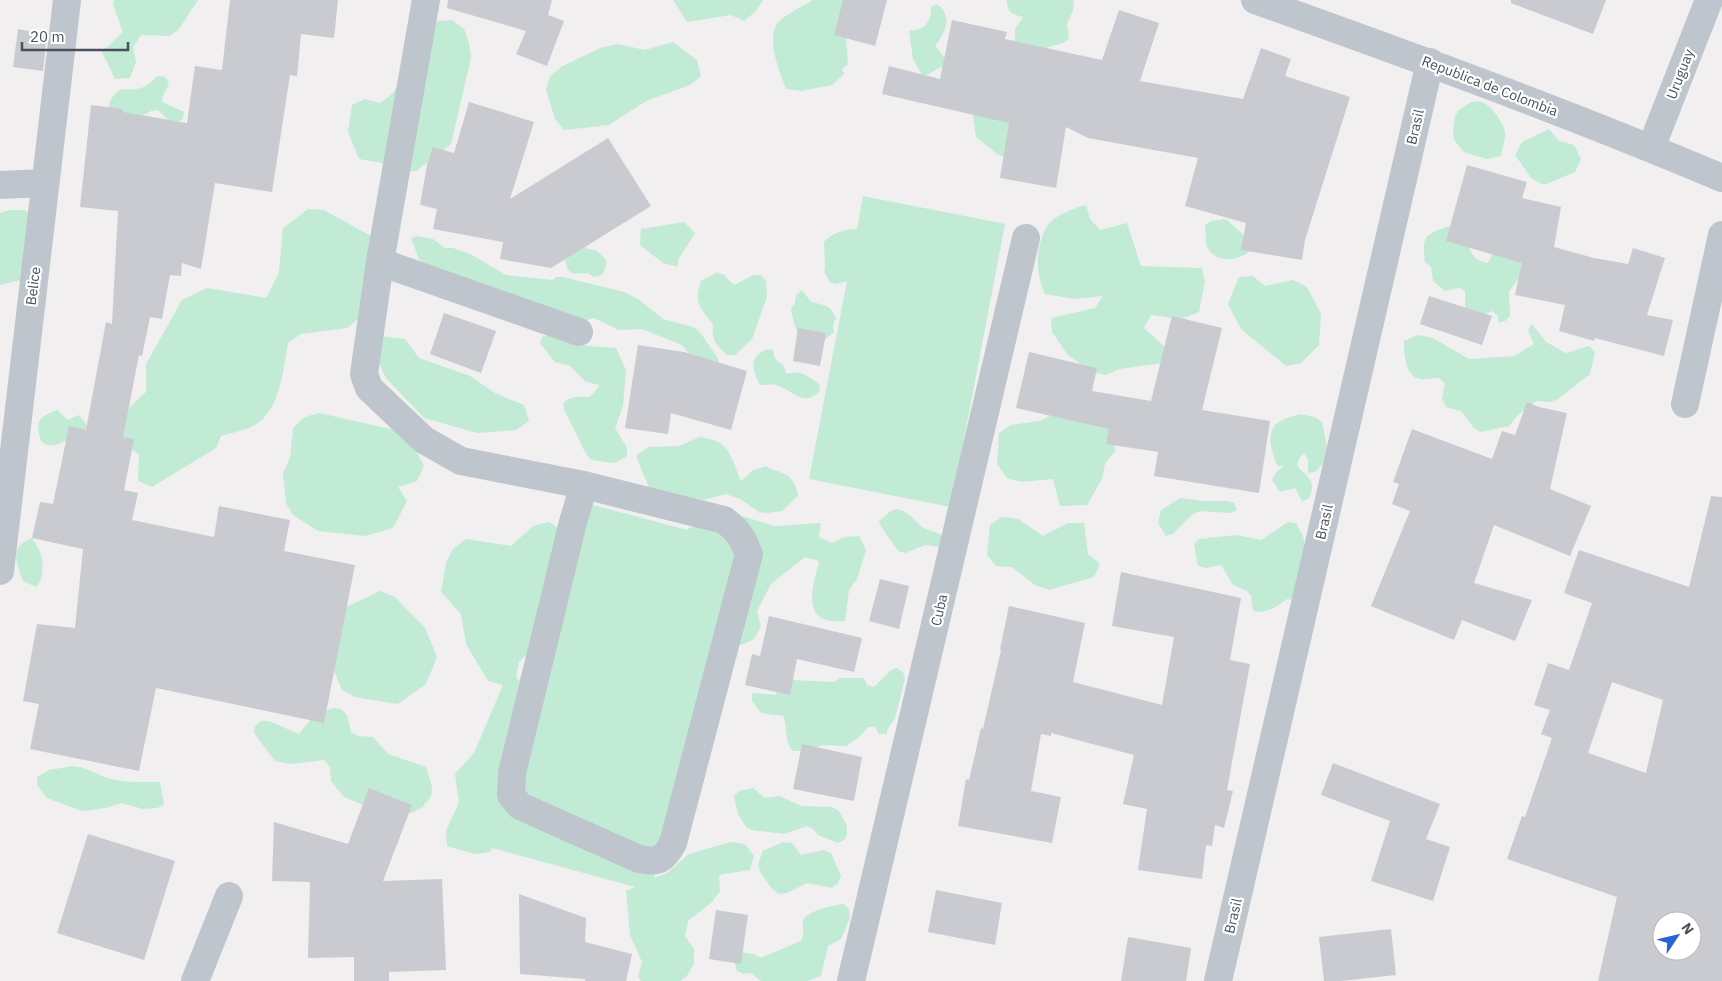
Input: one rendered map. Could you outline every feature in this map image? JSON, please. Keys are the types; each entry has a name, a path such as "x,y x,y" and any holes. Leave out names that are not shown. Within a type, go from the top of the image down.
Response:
{"street":[{"name":"Belice","path":"0,571 67,0"},
{"path":"426,0 380,262 364,374 369,388 424,440 461,461 584,485 724,520 737,530 749,554 673,843 666,855 652,862 639,859 520,806 511,795 515,763 573,522 584,485"},
{"name":"Republica de Colombia","path":"1255,0 1430,62 1722,178"},
{"name":"Uruguay","path":"1650,148 1709,0"},
{"name":"Brasil","path":"1218,981 1430,62"},
{"path":"0,185 45,183"},
{"path":"1685,404 1722,235"},
{"name":"Cuba","path":"851,981 1026,238"},
{"path":"380,262 579,332"},
{"path":"195,981 229,896"}],"green space":[{"path":"114,0 198,0 179,29 170,36 141,35 133,47 136,62 130,78 115,79 102,52 123,32 113,5"},
{"path":"673,0 763,0 756,11 744,21 731,15 687,22"},
{"path":"813,0 853,0 861,13 846,40 848,64 842,69 844,74 832,85 801,91 786,89 773,47 774,31 779,21"},
{"path":"1007,0 1074,0 1073,10 1067,24 1069,39 1043,50 1015,44 1015,29 1023,17 1009,10"},
{"path":"937,4 945,14 946,25 935,46 945,58 943,66 923,77 913,59 909,30 923,27 930,17 931,7"},
{"path":"452,20 464,29 469,43 471,58 451,144 416,171 400,173 388,164 359,159 348,132 352,105 365,99 380,103 391,95 419,58 417,42 438,21"},
{"path":"673,42 697,60 701,76 690,85 646,101 609,125 564,130 555,119 546,90 550,76 561,67 600,48 617,44 645,50"},
{"path":"157,76 165,77 169,82 162,102 184,112 183,119 176,123 169,121 158,110 151,111 131,122 111,122 109,103 116,93 121,89 145,87"},
{"path":"1480,101 1496,114 1504,127 1505,138 1501,156 1486,159 1464,152 1454,140 1455,116 1459,110 1471,102"},
{"path":"1012,111 1005,157 997,154 976,137 973,115"},
{"path":"1549,129 1559,141 1574,145 1581,159 1575,172 1544,185 1532,179 1515,155 1522,142"},
{"path":"863,196 1005,224 951,507 809,479 847,281 837,284 830,282 824,272 824,242 830,236 839,232 857,229"},
{"path":"1086,205 1090,219 1100,230 1127,223 1141,266 1202,268 1205,282 1199,312 1181,319 1151,315 1144,328 1167,349 1163,363 1119,369 1106,375 1092,372 1068,355 1052,332 1051,318 1095,308 1103,296 1074,299 1045,294 1039,277 1039,250 1048,225 1060,215"},
{"path":"308,209 324,210 378,240 380,300 347,328 301,334 288,343 278,391 274,402 261,421 251,427 221,436 216,448 152,487 138,481 139,454 126,447 115,421 146,392 146,364 182,300 207,288 266,298 279,272 283,228"},
{"path":"9,210 24,210 30,214 29,278 0,285 0,213"},
{"path":"1226,219 1249,240 1251,250 1241,257 1223,259 1213,254 1207,247 1205,225 1211,221"},
{"path":"684,222 695,233 678,260 678,267 663,263 640,245 641,229"},
{"path":"1449,226 1462,235 1477,259 1488,263 1498,244 1530,243 1522,274 1509,291 1510,316 1505,321 1498,323 1498,316 1492,311 1472,319 1465,307 1465,291 1459,288 1445,291 1433,281 1431,267 1425,262 1425,241 1430,234"},
{"path":"417,236 433,239 445,248 453,248 472,255 506,275 553,280 556,277 563,277 624,292 638,299 663,319 693,327 699,331 718,358 720,373 706,374 682,345 642,329 619,330 594,318 558,328 430,269 419,259 411,238"},
{"path":"574,241 588,249 596,250 607,261 602,275 594,277 588,273 573,274 568,270 562,249"},
{"path":"716,273 723,274 734,285 753,275 761,275 766,281 767,297 752,339 735,355 727,355 717,344 713,334 713,324 699,304 698,294 701,281"},
{"path":"1253,276 1265,286 1293,280 1307,287 1321,314 1319,345 1301,363 1286,366 1241,329 1228,304 1239,277"},
{"path":"802,290 811,302 832,310 836,318 833,325 834,332 822,342 802,335 796,329 791,309 795,303 796,295"},
{"path":"1532,324 1546,342 1566,353 1589,346 1595,352 1590,374 1558,399 1550,402 1536,401 1518,415 1509,426 1480,432 1474,428 1461,411 1446,407 1442,399 1445,383 1438,378 1416,378 1406,364 1404,341 1418,335 1433,338 1469,359 1514,356 1534,344 1528,330"},
{"path":"558,333 577,345 616,348 626,370 623,406 615,428 627,448 627,456 615,463 591,460 567,415 563,404 566,401 575,397 590,397 600,385 586,382 570,366 555,362 540,343 542,337"},
{"path":"381,336 405,339 419,358 470,376 495,393 524,405 529,421 516,430 477,433 424,418 386,378 371,347"},
{"path":"769,349 773,350 774,357 783,365 786,374 800,373 807,376 819,384 820,391 814,396 803,398 776,385 760,385 754,368 755,359 762,352"},
{"path":"1067,406 1098,410 1114,437 1115,452 1105,463 1102,479 1087,505 1060,506 1053,479 1021,482 1007,478 997,464 999,433 1011,425 1040,421"},
{"path":"57,410 68,420 79,415 88,427 63,442 47,445 41,441 38,424 46,415"},
{"path":"319,413 395,430 410,440 424,466 417,481 398,487 407,501 393,528 365,536 318,531 293,515 286,503 283,473 290,458 293,428 305,417"},
{"path":"1299,414 1315,417 1322,422 1327,449 1321,466 1315,472 1308,473 1308,459 1304,453 1299,459 1297,466 1312,484 1308,499 1302,501 1295,488 1280,492 1272,480 1284,465 1278,466 1274,455 1271,437 1274,426"},
{"path":"700,437 716,441 729,452 741,481 752,471 766,466 790,478 796,487 798,496 782,511 767,513 759,512 740,499 726,494 704,500 650,490 636,456 648,447 679,446"},
{"path":"567,498 687,530 732,513 775,526 821,523 819,537 832,543 844,537 859,536 866,550 857,579 849,590 845,621 830,621 821,618 815,612 812,596 819,561 805,557 771,584 757,611 761,626 754,639 741,645 727,638 720,626 654,878 667,873 689,854 731,842 745,844 754,856 750,870 719,875 720,891 712,902 688,921 685,936 694,949 694,964 686,977 680,981 641,981 638,977 642,962 630,935 626,891 635,887 492,848 490,852 475,854 447,846 446,831 459,802 455,774 474,753 503,685 488,681 466,644 461,614 441,592 446,563 453,549 466,539 511,546 533,526 549,522 559,529","holes":["526,657 519,682 516,676 519,662"]},
{"path":"1180,498 1226,501 1234,503 1237,510 1230,513 1200,511 1193,514 1173,534 1166,536 1158,523 1161,510"},
{"path":"898,509 908,514 923,528 943,536 940,547 925,545 905,553 898,551 879,521 891,511"},
{"path":"1002,517 1018,519 1043,536 1068,523 1084,523 1088,554 1100,564 1094,577 1049,590 1035,585 1012,567 996,566 987,555 990,525"},
{"path":"1288,522 1296,523 1303,536 1310,571 1294,600 1287,599 1267,611 1253,611 1251,596 1247,591 1233,585 1221,565 1206,568 1198,566 1194,544 1199,539 1236,535 1261,540"},
{"path":"32,538 40,552 43,566 41,580 36,587 23,581 16,556 20,546"},
{"path":"380,591 395,597 425,628 437,657 426,684 398,704 355,697 342,690 325,649 340,610"},
{"path":"896,668 903,672 905,679 895,718 887,730 887,734 879,734 875,727 868,727 858,738 846,746 822,745 808,751 793,751 788,744 784,716 761,713 752,701 752,693 775,695 789,680 834,682 840,678 864,678 867,685 874,687 890,671"},
{"path":"334,708 341,709 347,715 351,732 358,736 373,737 388,754 426,767 432,792 424,804 425,806 411,813 397,814 366,806 344,797 331,781 330,767 324,760 291,764 275,761 254,733 255,726 261,721 269,721 299,734 314,717"},
{"path":"73,766 83,768 106,778 135,782 160,782 164,805 157,808 143,809 121,803 106,808 82,811 47,798 37,785 37,777 49,770"},
{"path":"753,788 765,798 780,796 801,806 832,807 839,811 847,826 845,839 838,843 818,835 807,826 784,834 752,830 746,827 738,814 734,796 739,791"},
{"path":"783,842 792,843 801,855 823,850 831,853 841,876 838,883 832,888 807,883 787,893 779,894 773,890 760,872 758,864 763,851"},
{"path":"844,904 849,909 850,918 841,939 828,946 821,976 807,981 761,981 751,973 744,974 737,971 733,957 739,952 754,954 760,958 801,941 805,917 821,909"}],"building":[{"path":"230,0 338,0 334,38 301,34 297,76 290,75 272,192 215,183 201,269 182,263 181,276 170,275 162,319 150,317 142,356 139,355 123,437 134,439 124,490 138,493 132,520 214,537 219,506 290,520 284,551 355,565 324,723 156,688 139,771 30,749 39,704 23,701 37,624 75,628 83,549 32,538 40,502 53,504 69,426 86,430 106,322 112,324 118,211 80,207 91,105 123,109 123,112 187,123 195,66 222,70"},
{"path":"448,0 552,0 548,15 564,21 547,66 516,54 526,31 447,8"},
{"path":"843,0 887,0 875,46 834,35"},
{"path":"1511,0 1606,0 1593,34 1511,3"},
{"path":"1119,10 1159,23 1140,81 1243,99 1261,48 1291,59 1285,76 1350,97 1305,240 1302,260 1241,250 1246,223 1185,206 1198,158 1088,138 1066,127 1056,188 1000,178 1009,123 882,94 889,66 940,79 952,20 1007,32 1005,39 1102,60"},
{"path":"18,29 47,35 43,71 13,67"},
{"path":"469,102 534,122 510,199 608,138 651,206 551,268 500,259 503,242 433,229 437,209 420,205 427,165 433,147 454,153"},
{"path":"1467,165 1527,182 1522,198 1561,207 1554,247 1594,258 1628,264 1633,248 1665,258 1647,315 1673,320 1664,356 1595,338 1594,341 1559,331 1565,305 1515,295 1522,263 1446,241"},
{"path":"1429,296 1492,316 1482,345 1420,324"},
{"path":"444,313 496,331 481,373 430,354"},
{"path":"1172,316 1222,328 1202,410 1270,421 1259,493 1154,476 1158,452 1106,444 1109,429 1016,408 1029,352 1097,368 1092,391 1151,401"},
{"path":"798,328 826,333 820,366 793,361"},
{"path":"638,345 684,352 747,371 731,430 671,413 668,434 625,428"},
{"path":"1527,402 1539,407 1567,413 1550,489 1591,506 1570,556 1494,525 1474,583 1532,600 1515,641 1462,620 1454,640 1371,606 1410,511 1392,504 1399,484 1393,482 1412,429 1492,459 1502,431 1515,435"},
{"path":"1711,496 1722,497 1722,981 1598,981 1617,897 1507,859 1522,816 1525,817 1552,738 1541,734 1550,710 1534,705 1548,663 1569,670 1592,603 1564,593 1579,550 1689,587","holes":["1612,682 1663,700 1646,773 1588,753"]},
{"path":"1121,572 1241,598 1230,660 1250,664 1227,790 1233,791 1224,828 1215,825 1212,846 1206,845 1202,879 1138,870 1147,809 1123,804 1134,755 1051,733 1051,736 1041,734 1031,791 1061,797 1052,843 958,826 966,779 969,780 981,728 983,729 1009,606 1085,623 1073,682 1162,705 1174,637 1112,626"},
{"path":"880,579 909,586 899,629 869,621"},
{"path":"769,616 862,638 854,672 797,659 790,695 745,685 752,654 760,656"},
{"path":"802,744 862,757 854,801 793,789"},
{"path":"1333,763 1440,804 1426,839 1450,847 1433,901 1371,881 1390,821 1321,795"},
{"path":"369,788 412,805 383,881 442,879 446,970 389,972 389,981 354,981 354,957 308,958 310,882 272,881 274,822 348,844"},
{"path":"88,834 175,861 144,960 57,933"},
{"path":"936,890 1002,903 995,945 928,932"},
{"path":"519,894 586,918 585,942 632,954 626,981 585,981 585,979 520,974"},
{"path":"716,910 748,915 741,964 709,959"},
{"path":"1391,929 1396,975 1324,981 1319,937"},
{"path":"1128,937 1191,948 1186,981 1121,981"}]}
